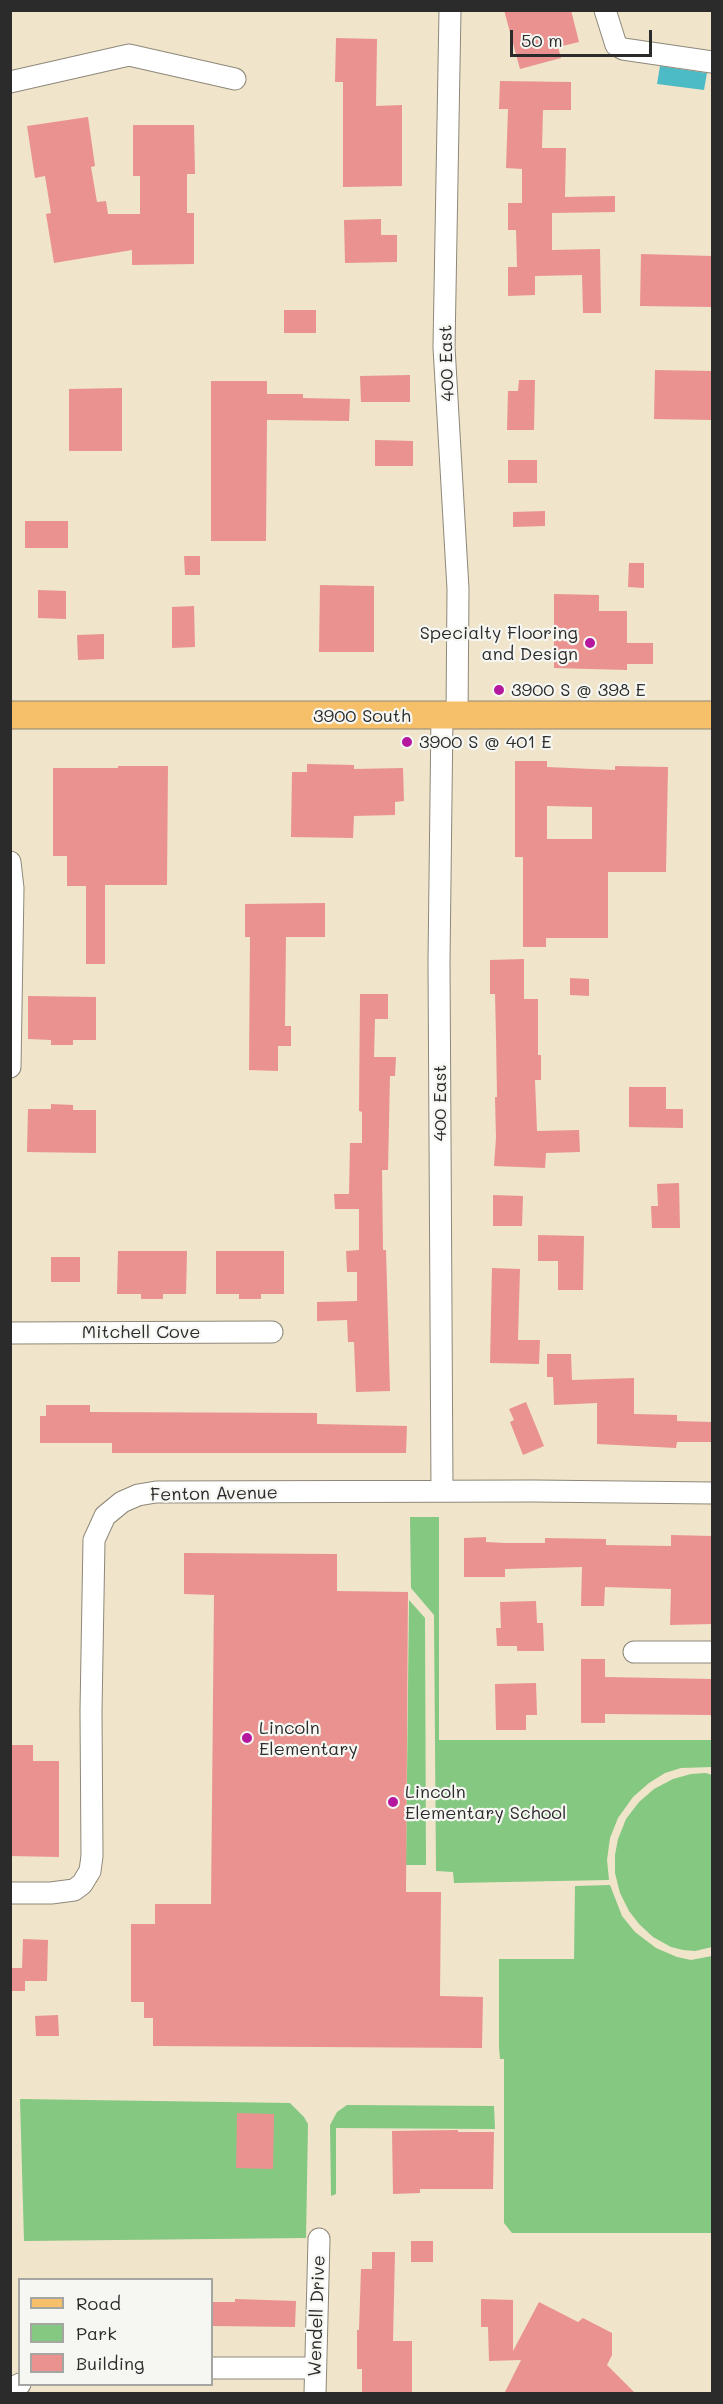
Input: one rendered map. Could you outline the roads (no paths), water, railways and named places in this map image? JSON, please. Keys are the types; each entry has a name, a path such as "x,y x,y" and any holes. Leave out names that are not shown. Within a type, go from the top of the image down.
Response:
{"main road":[{"name":"3900 South","path":"10,715 712,715"}],"street":[{"name":"400 East","path":"442,1491 440,972 450,716 458,589 444,347 450,10"},
{"path":"605,10 616,45 623,50 712,62"},
{"path":"10,82 129,56 235,79"},
{"path":"10,862 13,888 10,1066"},
{"name":"Mitchell Cove","path":"10,1333 272,1332"},
{"name":"Fenton Avenue","path":"10,1893 51,1893 74,1890 82,1884 90,1871 92,1856 92,1566 94,1540 105,1516 122,1502 138,1495 156,1492 712,1493"},
{"path":"634,1652 712,1652"},
{"name":"Wendell Drive","path":"315,2394 319,2239"},
{"path":"213,2368 315,2368"}],"water":[{"path":"660,66 707,73 704,90 657,84"}],"place":[{"name":"Specialty Flooring and Design","path":"590,643"},
{"name":"3900 S @ 398 E","path":"499,690"},
{"name":"3900 S @ 401 E","path":"407,742"},
{"name":"Lincoln Elementary","path":"247,1738"},
{"name":"Lincoln Elementary School","path":"393,1802"}]}
